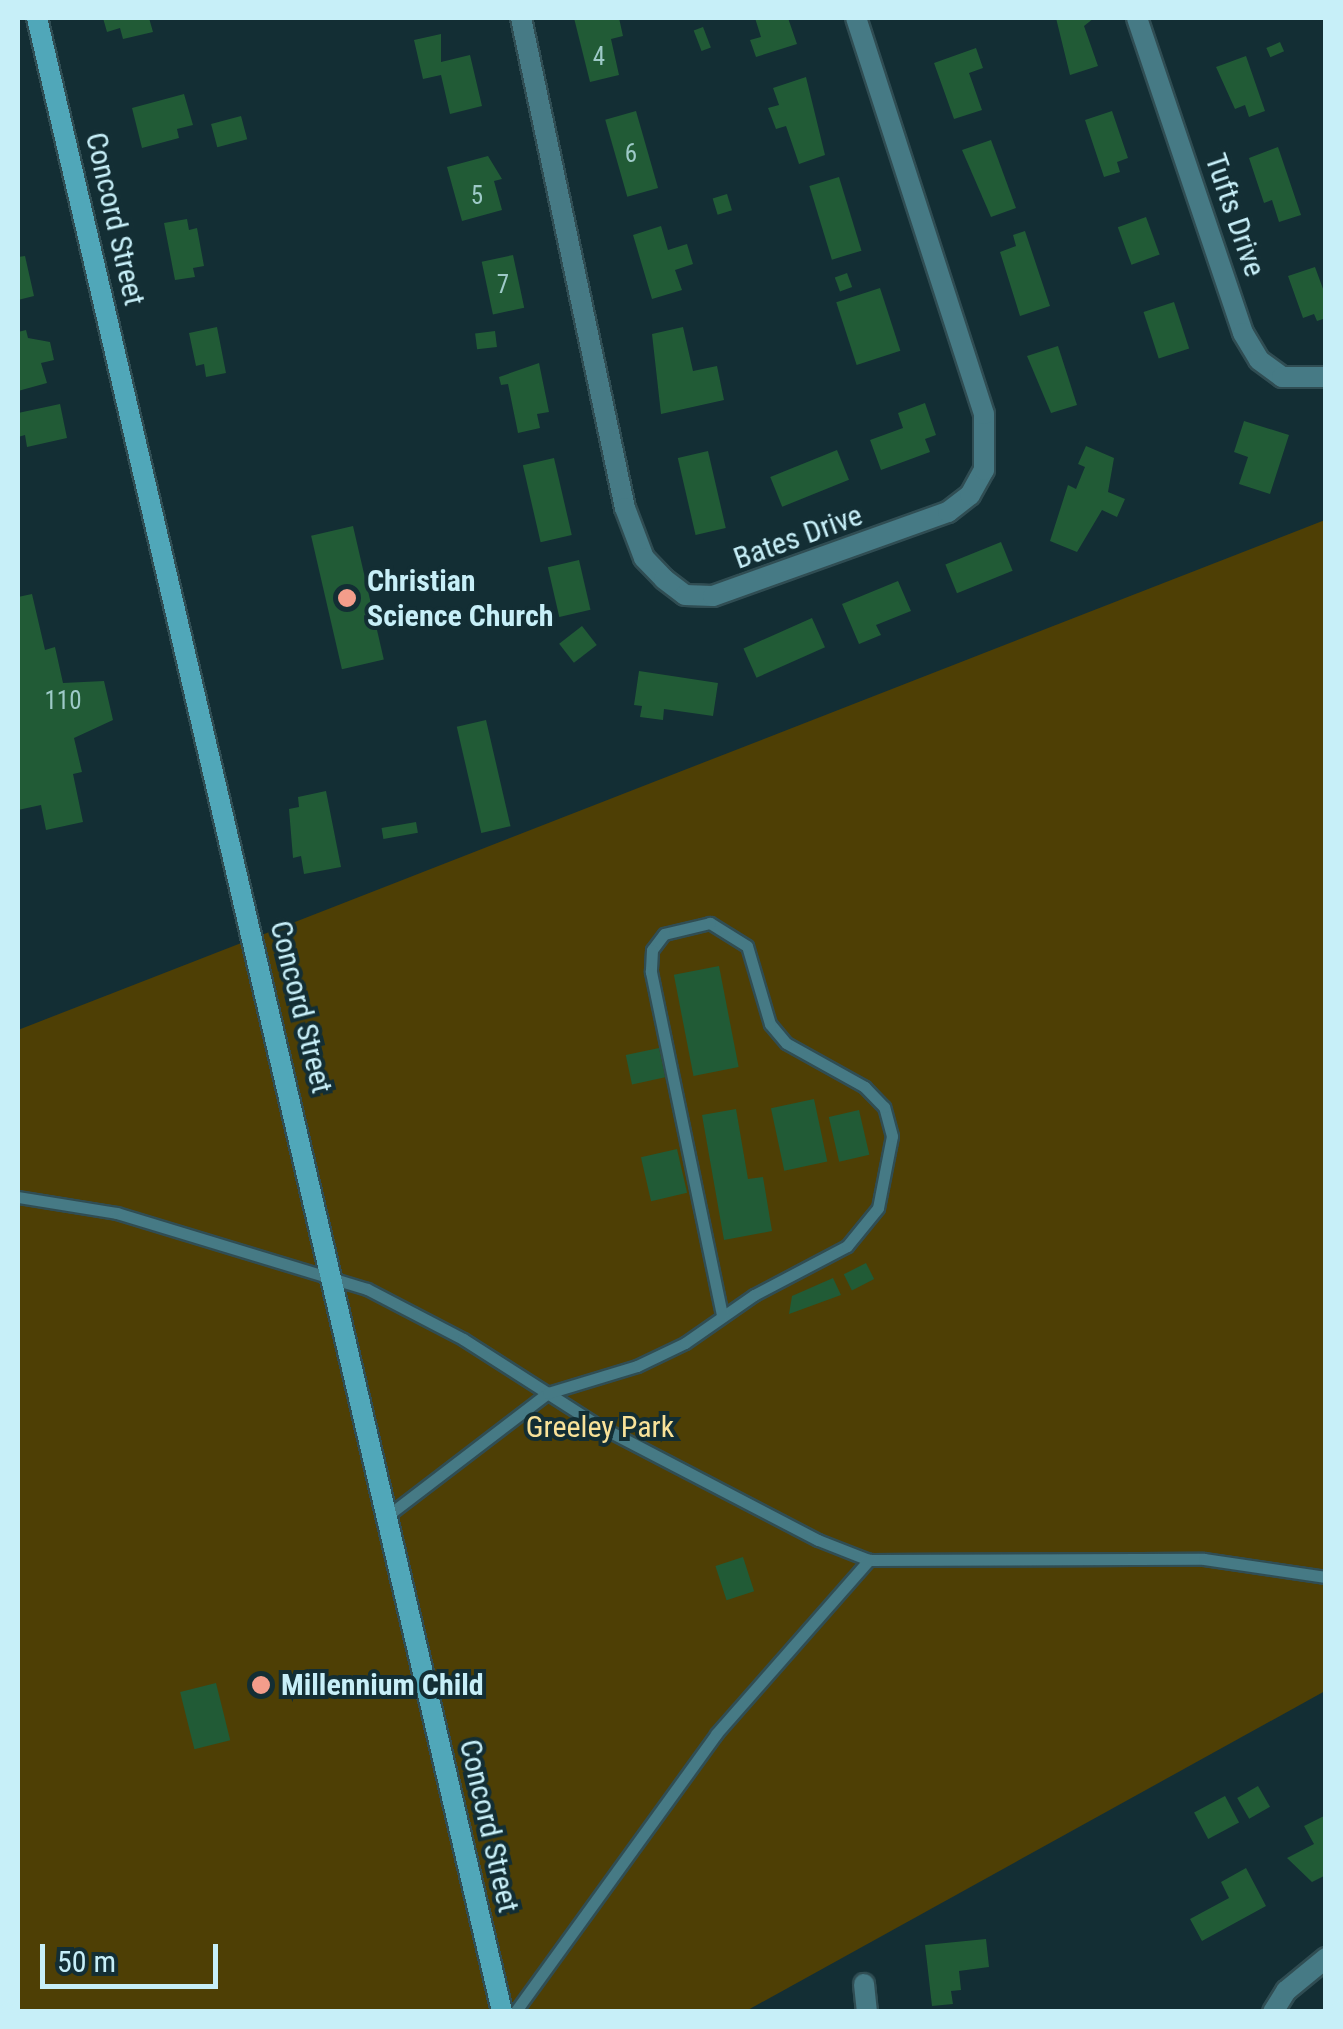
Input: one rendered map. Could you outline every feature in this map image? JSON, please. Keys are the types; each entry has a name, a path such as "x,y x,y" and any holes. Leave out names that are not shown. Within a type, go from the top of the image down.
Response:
{"main road":[{"name":"Concord Street","path":"37,18 502,2012"}],"street":[{"name":"Bates Drive","path":"521,18 625,508 644,558 664,579 685,595 713,596 948,512 970,495 984,470 984,414 856,18"},
{"name":"Tufts Drive","path":"1138,18 1243,333 1259,360 1282,377 1326,377"},
{"path":"1273,2012 1286,1991 1326,1958"},
{"path":"864,1984 867,2012"}],"lane":[{"path":"386,1516 548,1392 637,1366 848,1246 878,1208 892,1136 884,1107 865,1087 786,1043 770,1024 747,946 710,922 664,934 652,950 652,972 722,1316"},
{"path":"18,1196 117,1213 332,1276 411,1310 714,1487 869,1560 1204,1558 1326,1577"},
{"path":"515,2012 716,1734 869,1560"}],"green space":[{"name":"Greeley Park","path":"1325,520 1325,1691 746,2011 18,2012 18,1030"}],"building":[{"path":"103,18 149,18 153,32 123,39 120,28 107,32"},
{"path":"574,18 619,18 623,36 611,39 619,75 590,82"},
{"path":"755,18 788,18 797,44 756,57 750,40 761,37"},
{"path":"1056,18 1094,18 1084,26 1098,66 1070,75"},
{"path":"703,27 711,48 702,51 694,31"},
{"path":"441,34 441,62 470,55 482,106 450,114 441,75 423,79 414,40"},
{"path":"1280,42 1284,51 1270,57 1266,48"},
{"path":"976,48 983,68 969,73 982,110 954,119 934,63"},
{"path":"1246,56 1265,111 1249,117 1245,105 1235,109 1216,67"},
{"path":"806,77 825,155 799,164 786,126 776,129 768,108 779,105 773,88"},
{"path":"184,94 193,125 177,129 179,138 142,148 132,108"},
{"path":"636,111 658,188 627,197 605,120"},
{"path":"1112,111 1128,158 1117,162 1120,172 1104,177 1085,120"},
{"path":"241,116 247,139 217,147 211,124"},
{"path":"991,140 1016,208 991,217 962,150"},
{"path":"1278,147 1301,215 1279,222 1272,200 1264,203 1249,158"},
{"path":"488,156 502,179 494,181 502,210 462,221 447,167"},
{"path":"839,177 862,251 832,260 809,186"},
{"path":"727,194 732,210 718,215 713,198"},
{"path":"1146,217 1160,255 1131,265 1118,227"},
{"path":"187,219 189,230 197,228 204,266 193,268 195,277 175,280 164,223"},
{"path":"661,226 668,250 687,244 693,264 675,270 682,290 652,299 633,235"},
{"path":"1025,231 1050,306 1020,316 1000,252 1016,246 1013,235"},
{"path":"513,255 524,308 493,314 482,262"},
{"path":"25,256 34,296 18,300 18,257"},
{"path":"1315,267 1326,297 1326,318 1317,321 1314,314 1303,318 1288,276"},
{"path":"847,273 852,287 840,292 835,277"},
{"path":"880,288 900,351 857,365 836,302"},
{"path":"1174,302 1189,349 1159,358 1144,312"},
{"path":"217,327 226,373 206,377 204,364 196,366 189,333"},
{"path":"683,327 693,371 717,366 724,400 661,414 652,334"},
{"path":"26,330 28,338 50,342 54,360 41,363 47,383 18,391 18,332"},
{"path":"495,331 497,347 477,349 475,333"},
{"path":"1058,346 1077,405 1051,413 1027,356"},
{"path":"539,363 549,412 537,414 540,428 518,433 508,384 501,385 499,377"},
{"path":"925,403 936,435 925,439 930,452 881,470 870,440 903,428 898,413"},
{"path":"60,404 67,438 27,447 25,435 18,437 18,413"},
{"path":"1244,421 1289,435 1270,494 1239,484 1248,457 1234,452"},
{"path":"1086,446 1114,458 1108,492 1125,499 1117,517 1102,510 1077,552 1050,541 1068,485 1076,489 1085,467 1078,464"},
{"path":"837,450 849,480 782,507 770,477"},
{"path":"708,451 726,528 696,535 678,458"},
{"path":"554,458 572,535 541,542 523,465"},
{"name":"Christian Science Church","path":"353,526 384,659 342,669 311,536"},
{"path":"1001,542 1013,571 957,593 945,564"},
{"path":"579,560 590,610 559,617 548,567"},
{"path":"898,581 911,611 876,625 881,635 859,644 842,604"},
{"path":"32,594 45,650 55,647 63,683 104,681 113,720 74,738 82,772 73,774 83,822 46,830 41,805 18,810 18,597"},
{"path":"812,618 825,647 756,678 743,649"},
{"path":"582,626 597,645 574,663 559,644"},
{"path":"639,671 718,683 713,716 664,709 663,720 640,717 642,706 634,705"},
{"path":"486,720 511,826 481,833 457,727"},
{"path":"326,791 341,867 304,874 301,856 293,858 289,809 299,807 298,797"},
{"path":"416,822 418,833 383,839 382,828"},
{"path":"719,966 739,1067 693,1076 674,975"},
{"path":"659,1048 665,1077 632,1084 626,1055"},
{"path":"814,1099 827,1162 784,1171 771,1108"},
{"path":"736,1109 748,1179 763,1177 772,1231 724,1240 702,1115"},
{"path":"859,1110 869,1155 839,1162 829,1117"},
{"path":"677,1149 687,1193 651,1201 641,1157"},
{"path":"866,1263 874,1279 852,1290 844,1274"},
{"path":"833,1278 841,1295 789,1314 792,1296"},
{"path":"743,1557 754,1591 727,1600 715,1566"},
{"path":"216,1683 230,1740 194,1749 180,1692"},
{"path":"1258,1786 1270,1807 1249,1819 1237,1798"},
{"path":"1225,1796 1239,1822 1208,1839 1194,1812"},
{"path":"1326,1815 1326,1875 1312,1882 1287,1858 1314,1844 1304,1826"},
{"path":"1246,1868 1266,1906 1202,1941 1190,1919 1229,1898 1221,1882"},
{"path":"986,1939 989,1967 959,1971 961,1990 951,1991 953,2004 932,2006 925,1945"}],"place":[{"name":"Christian Science Church","path":"347,598"},
{"name":"Millennium Child","path":"261,1685"}]}
